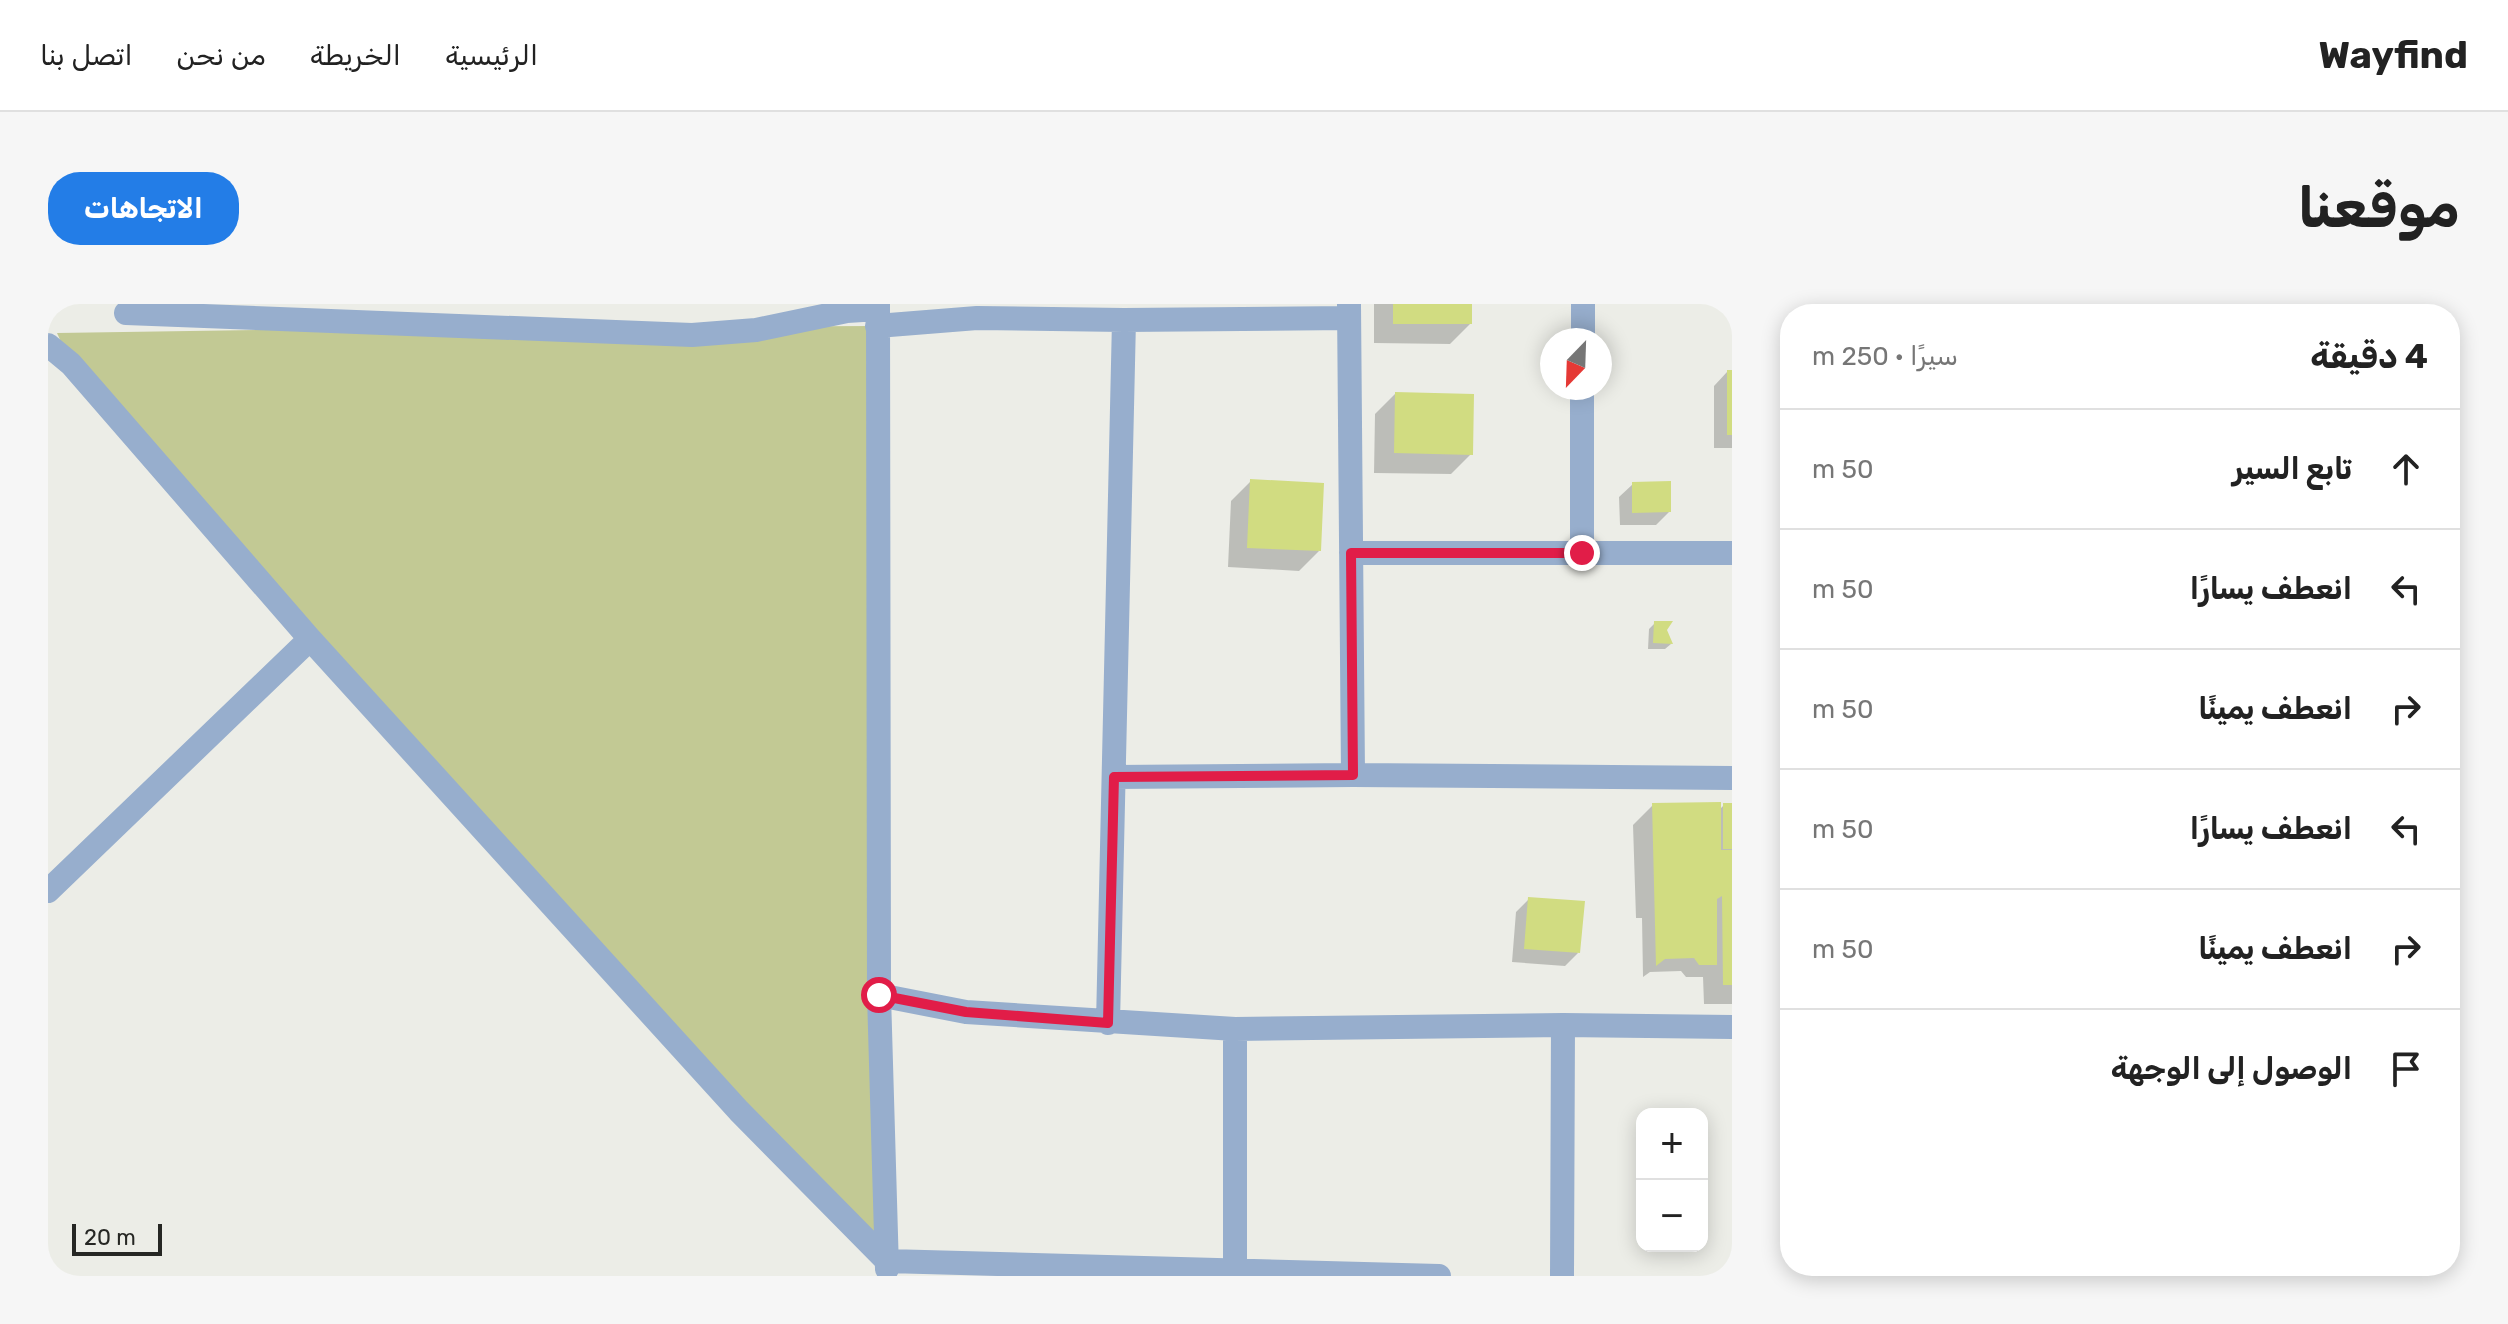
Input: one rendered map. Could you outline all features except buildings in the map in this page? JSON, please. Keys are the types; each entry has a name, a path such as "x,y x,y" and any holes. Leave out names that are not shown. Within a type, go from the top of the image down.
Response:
{"street":[{"path":"1583,304 1583,328"},
{"path":"126,313 692,335 756,330 847,311 977,318 1124,320 1349,311 1353,775"},
{"path":"877,313 879,995 887,1268"},
{"path":"1108,1023 1124,320"},
{"path":"48,345 71,364 310,639 739,1111 887,1268 1439,1276"},
{"path":"1582,400 1582,553"},
{"path":"1351,553 1732,553"},
{"path":"48,891 310,639"},
{"path":"1114,777 1732,778"},
{"path":"879,995 966,1012 1235,1029 1563,1025 1732,1027"},
{"path":"1562,1276 1563,1025"},
{"path":"1235,1029 1235,1271"}],"green space":[{"path":"877,326 887,1261 71,364 57,333"}],"route":[{"path":"879,995 966,1012 1108,1023 1114,777 1353,775 1351,553 1582,553"}]}
